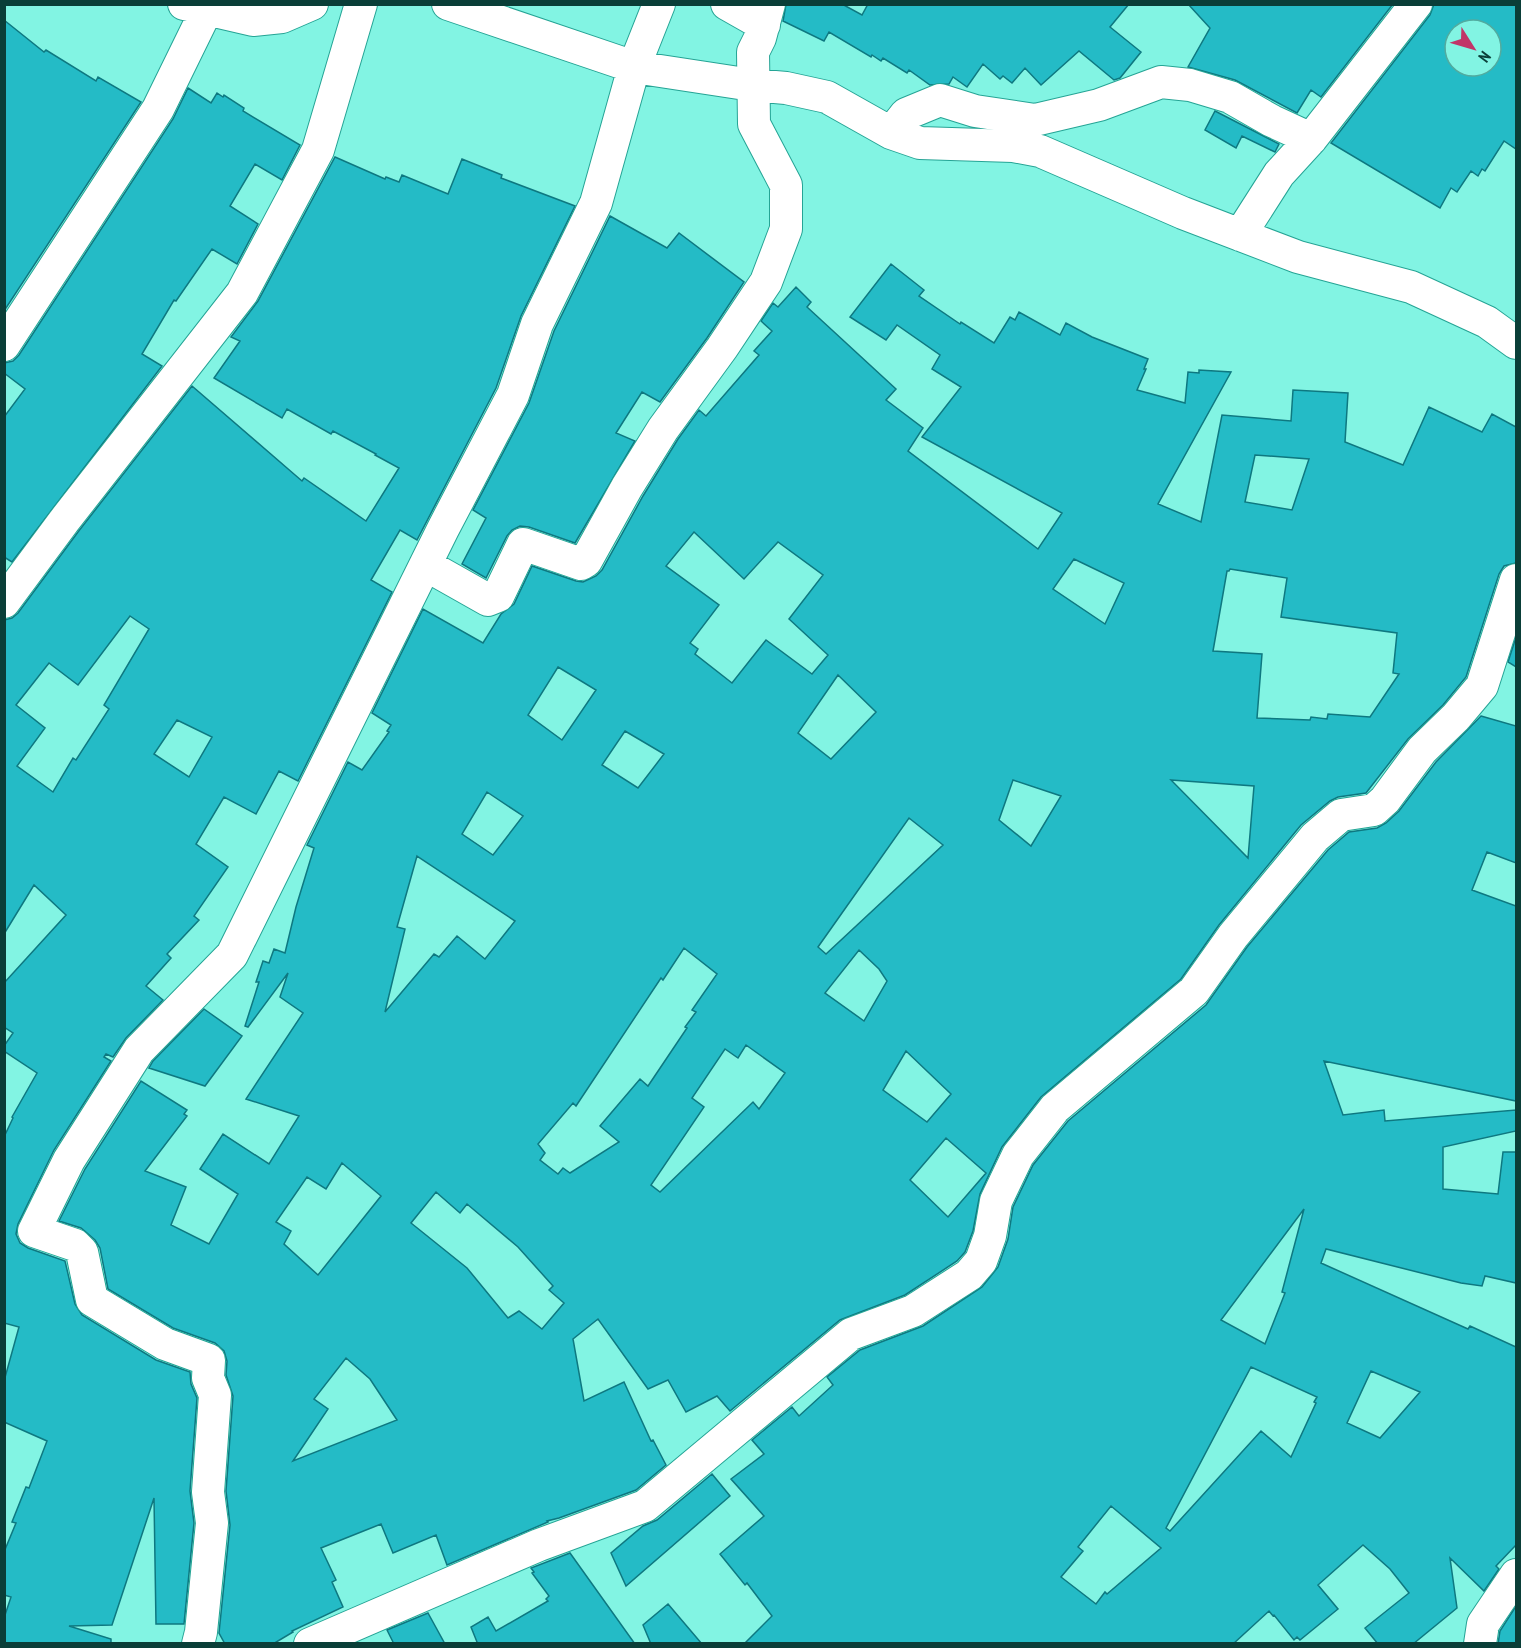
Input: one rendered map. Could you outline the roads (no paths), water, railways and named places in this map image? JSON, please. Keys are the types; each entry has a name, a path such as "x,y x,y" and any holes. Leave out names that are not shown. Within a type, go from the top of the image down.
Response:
{"street":[{"path":"4,345 158,109 199,6 253,20 282,17 312,4"},
{"path":"4,603 64,521 242,293 318,150 361,4"},
{"path":"448,4 634,67 786,88 827,97 891,133 920,143 1013,146 1040,151 1183,213 1298,257 1411,287 1487,322 1516,343"},
{"path":"198,1644 212,1523 208,1492 215,1395 208,1378 209,1360 165,1344 92,1300 82,1252 75,1245 34,1231 69,1160 139,1050 232,956 513,395 537,324 596,203 634,67 659,4"},
{"path":"426,565 488,600 498,596 523,544 581,564 591,556 627,487 663,429 722,348 766,282 786,229 786,185 754,124 753,52 766,15 727,4"},
{"path":"1240,235 1279,174 1311,139 1416,4"},
{"path":"891,133 906,114 940,100 975,111 1035,120 1100,105 1161,82 1190,85 1230,97 1272,121 1311,139"},
{"path":"310,1644 539,1545 645,1506 850,1334 913,1311 969,1275 981,1261 990,1236 996,1201 1018,1155 1055,1108 1194,991 1233,936 1315,837 1341,815 1374,810 1385,800 1422,750 1456,717 1482,686 1516,580"},
{"path":"1480,1644 1483,1624 1516,1575"}]}
